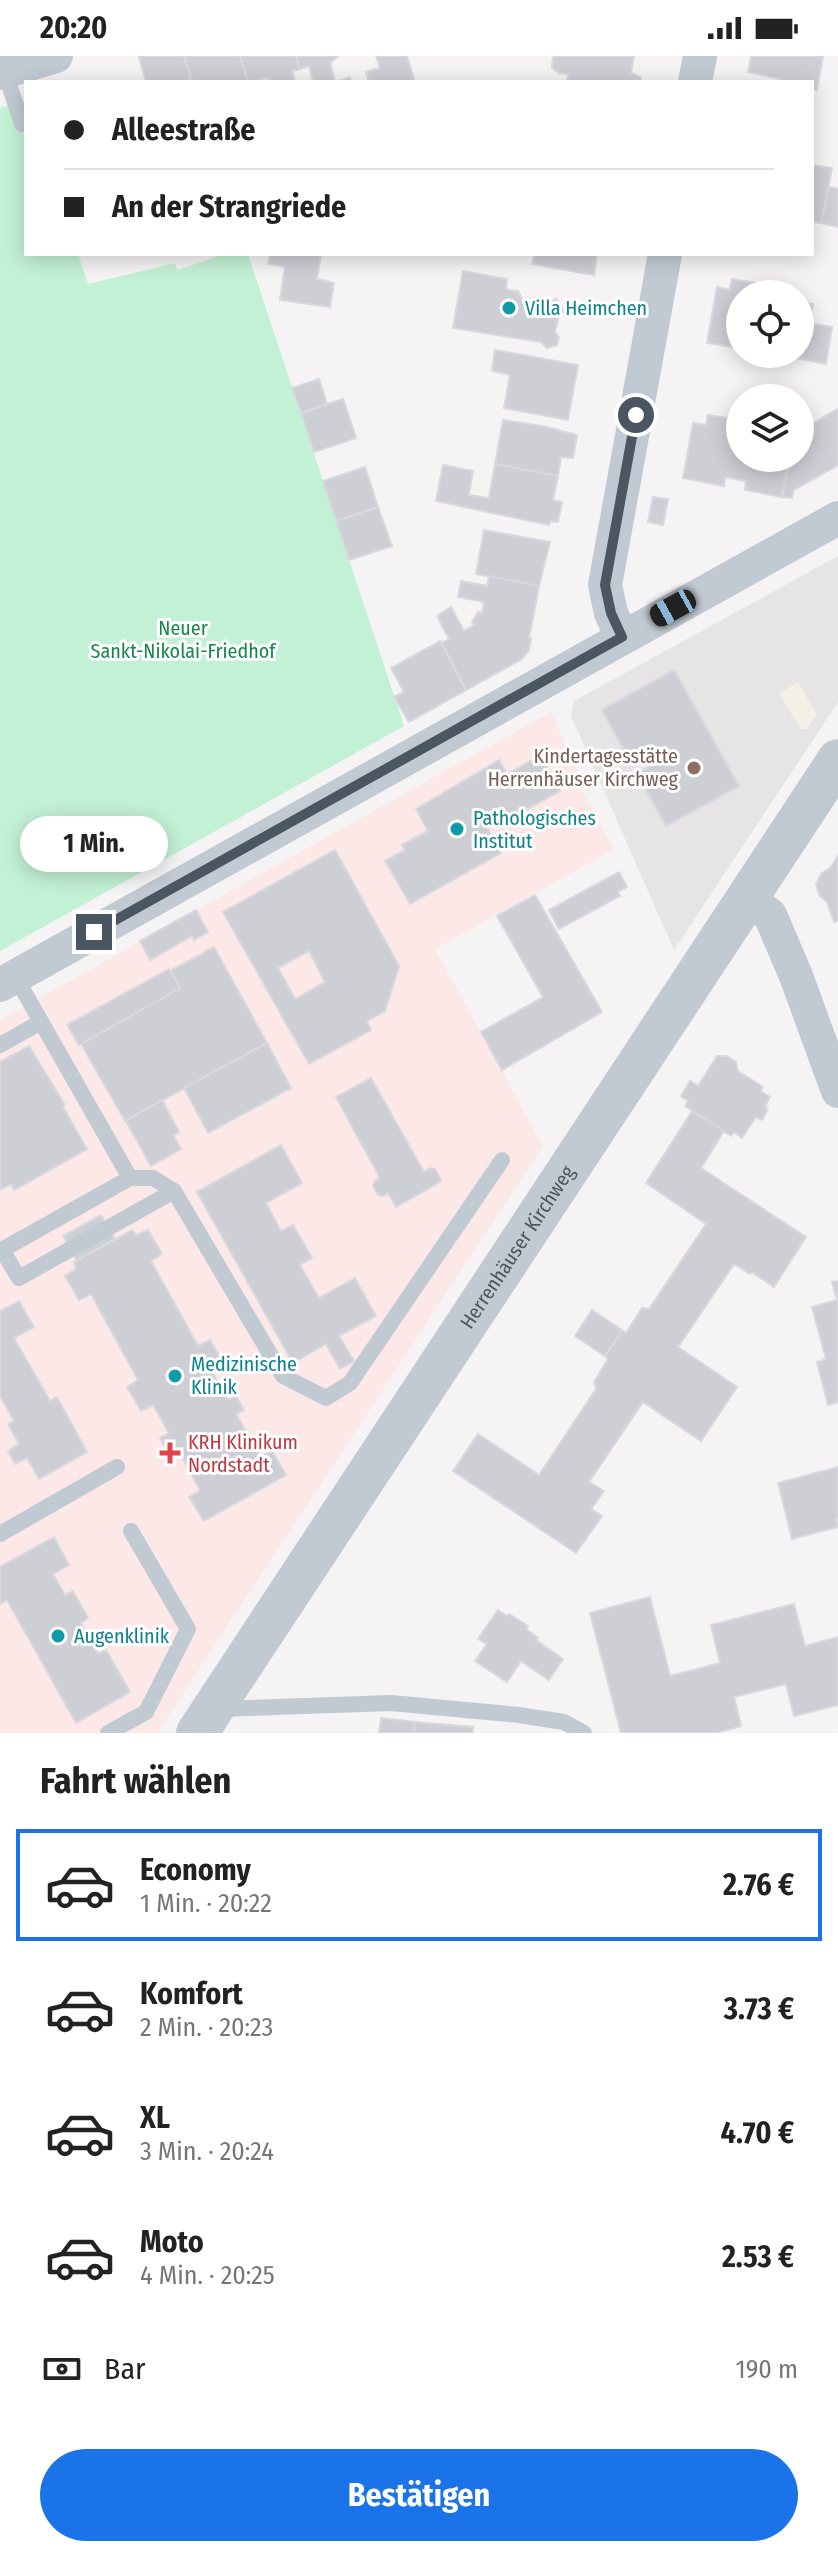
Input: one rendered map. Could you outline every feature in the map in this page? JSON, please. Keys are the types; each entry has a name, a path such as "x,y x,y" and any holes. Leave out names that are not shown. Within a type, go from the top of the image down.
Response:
{"street":[{"path":"2,73 56,56"},
{"path":"695,80 700,56"},
{"path":"622,637 611,613 605,585 665,256"},
{"path":"8,980 838,518"},
{"name":"Herrenhäuser Kirchweg","path":"205,1721 838,760"},
{"path":"747,898 770,915 838,1091"}],"lane":[{"path":"2,73 22,117"},
{"path":"8,980 41,1022 130,1178"},
{"path":"0,1045 41,1022"},
{"path":"174,1191 19,1278 1,1251 130,1178 153,1178 174,1191 283,1376 326,1398 350,1383 502,1160"},
{"path":"0,1534 117,1467"},
{"path":"108,1733 146,1712 188,1629 131,1531"},
{"path":"205,1721 311,1707 391,1703 564,1722 584,1733"}],"shaded area":[{"name":"Kindertagesstätte Herrenhäuser Kirchweg","path":"838,556 838,702 674,950 571,716 574,701"},
{"name":"KRH Klinikum Nordstadt","path":"551,712 577,771 573,775 614,849 435,949 543,1146 157,1733 0,1733 0,1020"}],"green space":[{"name":"Neuer Sankt-Nikolai-Friedhof","path":"24,101 24,256 79,256 88,284 175,263 177,270 219,256 249,256 404,726 0,951 0,108"}],"sand":[{"path":"798,682 817,715 807,729 800,729 779,693"}],"building":[{"path":"184,56 191,79 145,80 139,57"},
{"path":"184,56 240,56 247,80 191,80"},
{"path":"240,56 296,56 300,69 292,71 294,80 247,80"},
{"path":"296,56 338,56 330,63 334,80 312,80 309,66 300,69"},
{"path":"376,56 407,56 414,80 368,80 366,72 380,68"},
{"path":"553,56 634,56 631,73 641,77 640,80 567,80 568,74 552,68"},
{"path":"751,56 823,56 817,90 814,89 814,80 785,80 748,72"},
{"path":"814,165 832,168 821,223 814,222"},
{"path":"829,187 838,189 838,227 821,223"},
{"path":"270,256 321,256 317,279 334,283 330,307 280,300 285,267 268,264"},
{"path":"534,256 597,256 594,275 532,264"},
{"name":"Villa Heimchen","path":"463,271 507,279 508,290 518,291 522,299 549,304 556,299 565,312 559,316 555,332 559,337 557,345 547,348 541,342 453,328"},
{"path":"717,287 726,289 726,346 707,343"},
{"path":"814,324 832,327 826,364 814,362"},
{"path":"495,350 578,365 568,420 504,408 510,375 492,371"},
{"path":"319,379 327,404 301,413 292,388"},
{"path":"343,399 356,438 314,452 301,413"},
{"path":"838,409 838,465 794,490 792,498 782,497 787,472 814,472 814,422"},
{"path":"708,415 726,418 726,472 787,472 782,497 745,490 746,481 725,477 724,486 683,478 693,423 706,425"},
{"path":"503,420 577,435 573,458 561,457 558,476 495,464"},
{"path":"495,464 558,476 553,500 562,502 558,522 550,521 549,525 436,501 443,465 473,471 469,495 489,498"},
{"path":"365,467 378,507 336,521 323,481"},
{"path":"653,497 668,499 663,525 648,522"},
{"path":"378,507 392,546 349,560 336,521"},
{"path":"484,530 550,542 539,586 476,574"},
{"path":"489,576 539,586 529,650 522,659 466,690 442,643 449,639 437,616 451,607 464,631 475,625 472,622 478,612 482,613 484,602 458,597 461,581 487,586"},
{"path":"440,641 466,690 409,722 394,697 404,692 391,668"},
{"path":"674,670 739,786 666,826 637,774 660,761 654,749 631,763 602,710"},
{"name":"Pathologisches Institut","path":"541,755 560,791 509,819 508,816 487,827 501,853 410,904 385,861 405,850 402,845 428,831 416,809 499,760 507,774"},
{"path":"335,850 399,966 385,1011 367,1021 371,1030 309,1064 223,912","holes":["309,951 325,982 295,999 278,968"]},
{"path":"838,856 838,921 834,922 816,884"},
{"path":"619,872 627,887 618,892 620,896 559,929 549,910"},
{"path":"535,895 602,1012 502,1070 481,1032 543,997 497,916"},
{"path":"196,910 208,932 194,940 192,936 150,960 140,941"},
{"path":"214,947 267,1043 125,1121 81,1044 180,988 170,971"},
{"path":"169,969 180,988 79,1045 67,1025"},
{"path":"267,1043 291,1088 208,1133 184,1088"},
{"path":"29,1046 65,1105 63,1107 87,1149 14,1190 11,1184 0,1190 0,1062"},
{"path":"717,1056 727,1056 736,1062 738,1071 763,1087 761,1091 770,1097 762,1120 756,1117 742,1138 734,1132 731,1136 685,1106 688,1101 681,1096 690,1081 698,1086"},
{"path":"371,1078 424,1172 435,1169 441,1179 396,1207 388,1193 378,1195 373,1186 380,1178 336,1097"},
{"path":"162,1100 179,1132 173,1135 181,1149 151,1166 126,1121"},
{"path":"692,1111 724,1131 701,1168 806,1237 774,1287 734,1264 678,1347 737,1387 701,1441 643,1402 589,1482 604,1491 591,1509 602,1516 576,1553 453,1471 478,1434 539,1475 596,1389 594,1382 608,1359 605,1356 622,1330 626,1333 642,1308 649,1309 706,1224 646,1183"},
{"name":"Medizinische Klinik","path":"281,1145 302,1183 266,1203 281,1231 293,1225 312,1258 300,1265 319,1298 355,1278 376,1316 339,1336 354,1361 340,1369 326,1344 293,1363 197,1192"},
{"path":"101,1215 115,1239 77,1261 63,1236"},
{"name":"Medizinische Klinik","path":"132,1230 136,1235 148,1230 162,1254 151,1261 198,1346 210,1340 224,1364 212,1372 228,1400 236,1396 244,1410 236,1414 260,1457 272,1451 286,1475 204,1521 189,1497 200,1490 177,1448 168,1453 160,1438 169,1433 153,1405 141,1411 127,1387 138,1380 91,1294 79,1300 65,1276 76,1269 74,1262"},
{"path":"838,1281 838,1402 828,1405 817,1362 826,1359 812,1307 837,1300 832,1282"},
{"path":"19,1301 34,1327 14,1338 50,1401 57,1397 87,1452 39,1479 27,1458 15,1464 8,1451 19,1444 8,1424 14,1421 0,1396 0,1311"},
{"path":"592,1310 622,1330 605,1356 575,1336"},
{"path":"838,1467 838,1527 792,1539 778,1483"},
{"name":"Augenklinik","path":"54,1537 69,1565 53,1574 65,1595 73,1591 88,1618 81,1623 98,1654 106,1650 130,1692 76,1723 7,1600 0,1604 0,1567"},
{"path":"650,1597 670,1676 720,1663 711,1625 794,1604 805,1646 838,1637 838,1705 794,1716 786,1684 734,1697 741,1726 716,1733 621,1733 590,1613"},
{"path":"498,1610 528,1626 526,1629 538,1638 536,1640 563,1659 549,1680 521,1661 507,1682 475,1661 487,1644 478,1639"},
{"path":"381,1718 415,1722 414,1733 379,1733"},
{"path":"415,1722 473,1727 473,1733 414,1733"}],"place":[{"name":"Villa Heimchen","path":"509,308"},
{"name":"Kindertagesstätte Herrenhäuser Kirchweg","path":"694,768"},
{"name":"Pathologisches Institut","path":"457,829"},
{"name":"Medizinische Klinik","path":"175,1376"},
{"name":"KRH Klinikum Nordstadt","path":"170,1453"},
{"name":"Augenklinik","path":"58,1636"}],"route":[{"path":"94,932 622,637 611,613 605,585 636,415"}]}
